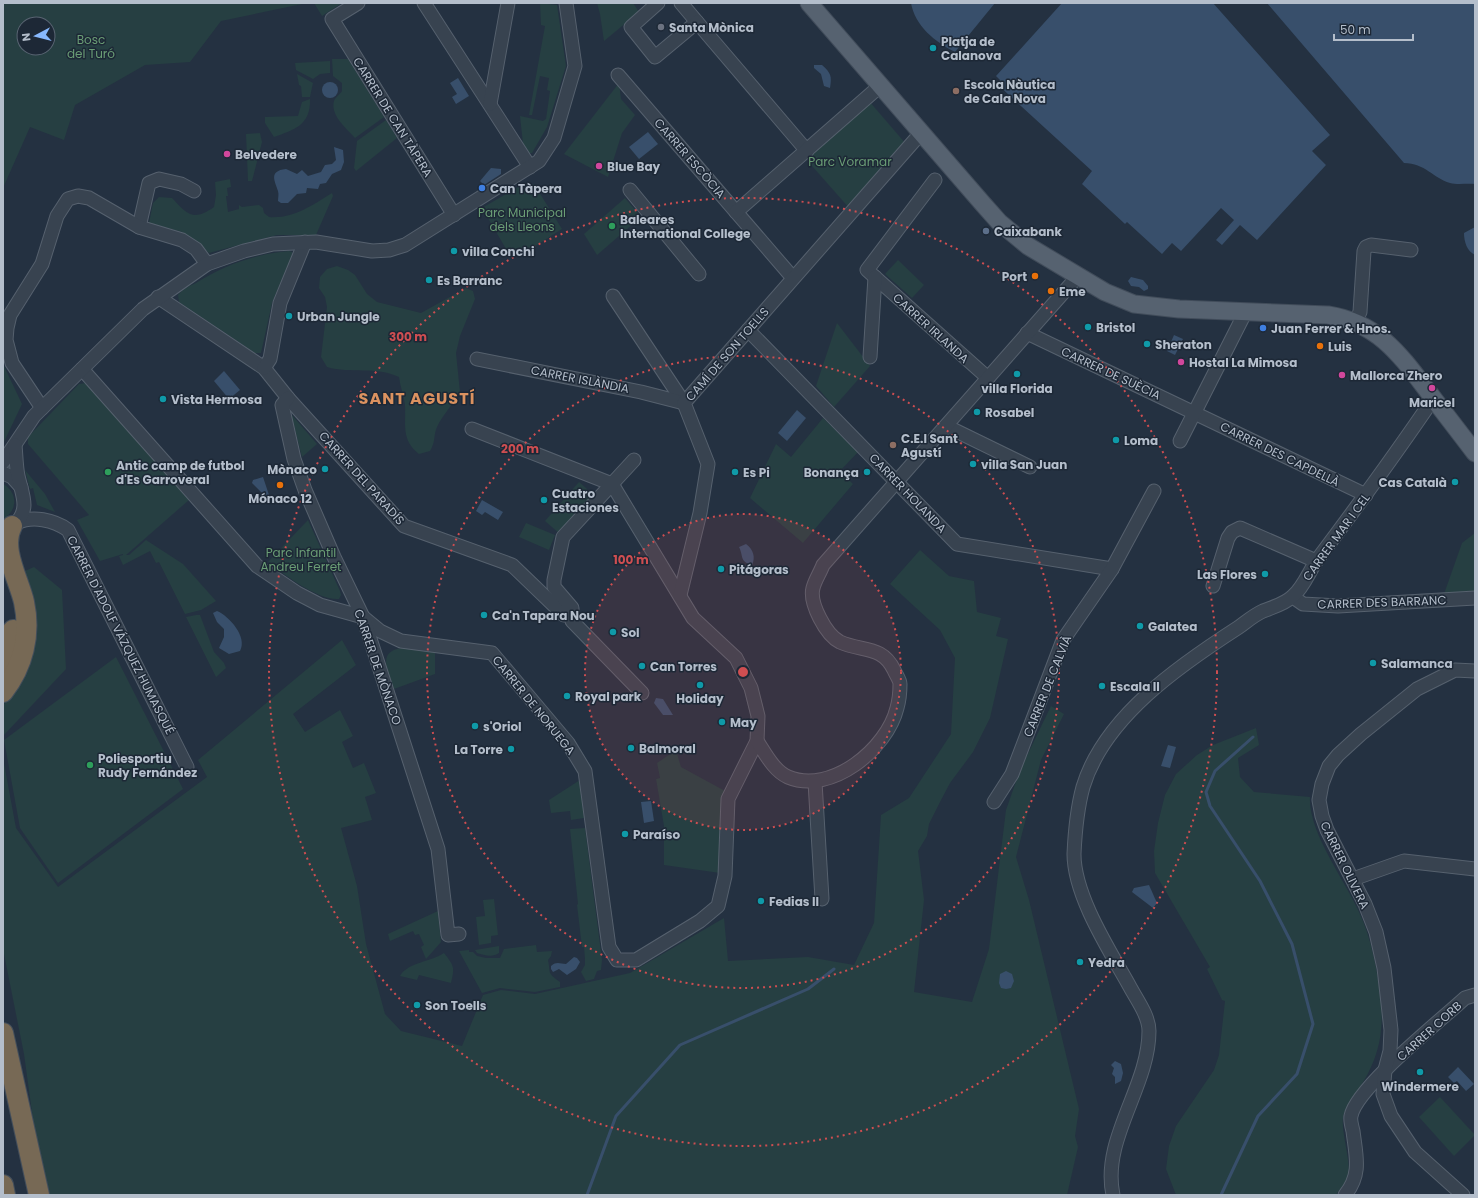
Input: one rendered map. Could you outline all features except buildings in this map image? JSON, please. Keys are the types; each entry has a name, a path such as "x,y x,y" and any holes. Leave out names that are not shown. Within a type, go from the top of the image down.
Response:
{"highway":[{"path":"3,692 17,670 26,641 24,601 6,541 11,526"},
{"path":"3,580 11,601 14,625 10,650 3,664"},
{"path":"3,1033 39,1195"},
{"path":"3,1185 5,1195"}],"main road":[{"path":"809,3 921,133 1004,226 1028,246 1078,276 1119,298 1139,305 1179,309 1328,315 1365,326 1390,345 1475,452"}],"street":[{"name":"CARRER DE CAN TÀPERA","path":"358,3 332,19 454,215"},
{"path":"424,3 530,167"},
{"path":"490,104 508,3"},
{"path":"3,462 28,424 42,408 143,309 207,264 265,245 305,242 372,251 389,250 405,245 539,161 554,138 575,66 566,3"},
{"path":"658,3 644,8 630,27 655,57 697,22"},
{"path":"681,3 807,151"},
{"name":"CARRER ESCÒCIA","path":"618,75 793,278"},
{"path":"736,212 880,86"},
{"name":"CAMÍ DE SON TOELLS","path":"680,595 700,513 708,464 684,403 921,133"},
{"path":"139,227 149,183 159,179 181,184 194,191"},
{"name":"CARRER IRLANDA","path":"935,180 867,270 988,378"},
{"path":"630,190 699,274"},
{"path":"42,408 12,363 6,340 7,328 10,315 42,264 60,210 68,199 84,196 139,227 182,240 196,249 207,264"},
{"path":"158,297 264,368 270,359 280,303 305,242"},
{"path":"1355,322 1360,312 1364,249 1371,245 1411,250"},
{"path":"472,429 612,484 693,618 736,658 751,688 758,716 756,741 774,766 787,777 805,782 815,782 832,778 871,752 885,734 897,709 900,682 891,664 878,652 840,642 822,624 815,604 813,589 823,566 1078,276"},
{"name":"CARRER IRLANDA","path":"870,357 875,277"},
{"path":"613,296 684,403"},
{"path":"1180,441 1194,412 1253,311"},
{"name":"CARRER HOLANDA","path":"748,330 958,544 1112,569"},
{"name":"CARRER DE SUÈCIA","path":"1027,333 1194,412"},
{"name":"CARRER ISLÀNDIA","path":"476,359 642,392 684,403"},
{"name":"CARRER DEL PARADÍS","path":"264,368 288,398 404,526 512,565 564,614 572,615"},
{"path":"82,369 257,566 297,593 320,604 363,617"},
{"name":"CARRER DE MÒNACO","path":"288,398 282,405 294,459 304,490 363,617 438,849 448,935 459,934"},
{"name":"CARRER MAR I CEL","path":"1293,597 1316,561 1366,495 1433,399"},
{"name":"CARRER DES CAPDELLÀ","path":"1194,412 1366,495"},
{"path":"946,426 1030,467"},
{"path":"11,526 23,512 23,493 17,468 15,445"},
{"path":"634,460 564,537 554,580 554,587 572,608 572,621 642,693"},
{"path":"3,473 16,480 32,510 50,521"},
{"name":"CARRER DE CALVIÀ","path":"994,802 1012,774 1063,640 1112,569 1154,491"},
{"name":"CARRER D'ADOLF VÁZQUEZ HUMASQUÉ","path":"11,526 22,520 33,519 50,521 68,530 187,767"},
{"path":"1213,586 1228,538 1232,532 1240,528 1316,561"},
{"path":"1113,1195 1111,1169 1120,1135 1146,1059 1149,1029 1141,1007 1102,938 1077,881 1074,858 1076,823 1083,786 1102,745 1130,712 1193,658 1262,612 1278,606 1293,597"},
{"name":"CARRER DES BARRANC","path":"1293,597 1303,604 1338,606 1475,598"},
{"name":"CARRER DE NORUEGA","path":"363,617 380,631 401,641 492,653 568,743 585,772 610,947 617,960 636,960 700,921 718,906 725,876 728,799 756,741"},
{"name":"CARRER OLIVERA","path":"1463,1195 1416,1152 1403,1136 1391,1116 1383,1094 1385,1070 1390,1051 1391,1030 1384,968 1376,932 1353,879 1322,816 1319,800 1322,784 1329,766 1338,755 1417,688 1455,670 1475,672"},
{"path":"815,782 822,899"},
{"path":"1353,879 1404,861 1475,869"},
{"name":"CARRER CORB","path":"1385,1070 1465,998 1475,996"},
{"path":"1345,1195 1354,1184 1358,1164 1351,1116 1359,1100 1385,1070"}],"green space":[{"name":"Bosc del Turó","path":"3,3 307,3 221,21 190,62 145,65 75,105 64,140 30,127 3,188"},
{"path":"314,3 342,3 322,16"},
{"path":"540,3 557,5 566,66 547,127 532,153 528,153 523,144 520,116 543,121 546,119 550,91 547,90 549,78 540,76 532,115 529,115 545,26 541,25"},
{"path":"597,3 633,3 639,12 604,41"},
{"path":"332,59 348,59 384,117 355,138 343,126 334,111 334,101 342,91 342,83 333,76"},
{"path":"330,61 330,73 320,74 313,79 296,70 295,63"},
{"path":"297,74 313,83 310,97 302,97 301,86 299,85"},
{"path":"619,83 621,99 635,115 622,133 608,177 564,154"},
{"path":"310,99 310,108 304,121 294,129 274,137 265,123 265,117 298,116 302,102"},
{"name":"Parc Voramar","path":"869,101 906,144 850,209 805,158"},
{"path":"386,120 397,138 356,171 354,168 357,141"},
{"path":"260,133 262,142 252,181 248,181 246,134"},
{"path":"230,179 231,187 227,188 228,196 226,196 228,212 239,209 239,205 242,207 259,205 263,208 264,213 269,217 286,216 302,211 332,193 333,196 316,235 277,235 209,253 182,232 149,223 153,203 159,197 172,198 186,212 195,215 201,214 214,207 216,195 215,182"},
{"name":"Parc Municipal dels Lleons","path":"527,182 529,186 534,184 562,229 534,247 509,254 482,208"},
{"name":"Baleares International College","path":"625,198 641,217 597,255 584,234"},
{"path":"276,252 292,252 292,255 272,303 261,353 255,353 179,302 178,295 182,291 218,271 240,261"},
{"path":"898,260 924,285 912,298 885,274"},
{"path":"337,266 348,270 355,275 367,294 377,302 421,313 466,288 473,291 475,299 460,336 456,353 460,392 437,427 430,451 419,454 409,443 405,426 405,405 399,377 381,372 345,370 327,367 321,357 327,307 325,297 319,288 320,277 327,269"},
{"path":"837,323 870,366 834,407 816,386"},
{"path":"3,364 22,404 3,444"},
{"name":"Antic camp de futbol d'Es Garroveral","path":"86,383 189,500 126,555 129,555 146,540 183,564 216,601 201,610 185,614 159,562 156,563 150,551 123,565 119,556 123,554 100,561 77,520 89,515 28,444 28,437 79,384"},
{"path":"291,414 317,444 302,457"},
{"path":"823,418 858,452 840,471 853,484 803,543 750,498 776,444 791,457"},
{"path":"25,470 45,494 55,512 37,505 33,488 30,489"},
{"path":"579,482 594,495 560,534 545,521"},
{"path":"3,484 8,487 14,496 14,507 8,516 3,519"},
{"name":"Parc Infantil Andreu Ferret","path":"308,520 340,591 341,595 339,599 322,596 302,586 268,562"},
{"path":"526,523 555,535 549,550 519,537"},
{"path":"1475,533 1475,593 1444,594 1462,543"},
{"path":"920,550 949,576 974,581 977,612 1001,618 996,636 1008,639 990,718 973,752 950,783 929,824 927,836 918,851 924,900 914,992 972,1002 989,949 1006,810 1020,770 1051,706 1064,714 1041,760 1016,857 1029,900 1079,1109 1075,1136 1078,1147 1067,1195 50,1195 34,1127 24,1054 3,949 3,758 16,828 58,887 207,777 198,760 342,640 356,665 293,714 305,732 340,710 353,736 342,742 353,768 364,763 376,793 365,797 372,820 341,828 357,886 366,944 385,1014 401,1031 462,1046 483,995 501,990 535,994 630,973 724,918 728,961 808,957 854,965 874,923 881,815 909,798 951,734 955,658 940,630 890,584"},
{"path":"34,567 62,590 66,669 3,736 3,705 17,687 32,603 25,571"},
{"path":"200,615 214,652 224,663 226,668 216,677 186,617"},
{"path":"401,648 435,652 435,674 394,689 387,670 386,659 393,650"},
{"name":"Poliesportiu Rudy Fernández","path":"116,657 183,789 58,883 20,828 4,740"},
{"path":"1256,728 1259,745 1238,758 1240,777 1254,792 1310,797 1311,811 1321,840 1328,856 1353,899 1368,934 1374,957 1380,992 1382,1014 1381,1035 1376,1055 1368,1074 1348,1104 1344,1113 1343,1124 1349,1172 1347,1180 1336,1195 1176,1195 1166,1169 1169,1146 1176,1126 1214,1070 1219,1055 1225,1001 1222,1000 1207,969 1210,967 1155,873 1154,851 1158,823 1165,795 1176,774 1197,755 1213,745"},
{"path":"676,750 681,767 727,792 720,873 664,865 664,826 656,779 660,778 657,763"},
{"path":"580,780 584,818 571,820 570,811 551,813 549,800"},
{"path":"585,828 602,960 601,970 597,971 594,979 586,981 581,972 585,965 585,959 584,947 582,947 577,905 570,829"},
{"path":"494,899 498,935 491,936 491,943 479,945 476,917 485,916 483,900"},
{"path":"438,911 441,942 426,959 421,947 424,945 419,934 415,935 413,931 390,941 388,934"},
{"path":"536,945 537,952 552,951 548,960 550,972 560,982 560,987 535,992 500,988 482,993 459,951 469,950 469,952 473,952 477,956 486,958 500,958 504,949"},
{"path":"499,946 499,953 496,955 488,956 477,953 475,950"},
{"path":"444,953 453,967 451,983 419,975 417,980 400,976 408,968"},
{"path":"1440,1097 1475,1135 1454,1156 1419,1117"}],"water":[{"path":"911,3 995,3 955,52 933,38 921,26 913,11"},
{"path":"1062,3 1213,3 1330,135 1312,151 1326,165 1257,240 1240,225 1222,245 1216,240 1234,220 1221,208 1181,251 1172,243 1162,254 1127,222 1125,224 1082,184 1092,171 997,84 1000,80 996,76"},
{"path":"1267,3 1475,3 1475,184 1450,183 1418,165 1404,163"},
{"path":"814,65 822,65 827,70 831,78 830,88 824,86 821,74 814,68"},
{"path":"458,78 469,96 456,104 452,97 457,94 450,83"},
{"path":"330,82 336,84 338,90 336,96 330,98 324,96 322,90 324,84"},
{"path":"648,132 658,144 639,159 629,147"},
{"path":"334,147 343,150 344,162 341,170 332,174 326,183 320,184 318,189 307,188 306,193 297,194 288,203 281,203 278,201 278,192 274,180 277,172 286,169 297,174 302,170 308,176 321,172 325,165 332,164 336,160"},
{"path":"491,168 501,169 501,174 484,185 480,181"},
{"path":"1475,227 1475,255 1466,246 1464,233"},
{"path":"1131,277 1143,280 1148,286 1148,289 1144,291 1139,287 1131,286 1128,281"},
{"path":"1174,335 1183,339 1175,355 1167,351"},
{"path":"224,371 240,390 229,399 214,381"},
{"path":"797,410 806,418 787,441 778,433"},
{"path":"263,477 269,495 268,499 252,483 253,480"},
{"path":"482,500 503,512 498,520 485,512 482,515 476,511"},
{"path":"746,544 753,553 754,559 752,565 745,562 742,558 739,547"},
{"path":"217,611 227,617 236,628 242,645 240,651 229,654 219,648 224,637 224,629 217,622 213,613"},
{"path":"656,698 663,699 673,715 663,715 654,703"},
{"path":"1168,745 1176,747 1170,768 1161,766"},
{"path":"651,801 654,821 644,823 641,802"},
{"path":"1149,885 1157,903 1153,908 1132,892 1134,888"},
{"path":"574,957 580,962 576,969 567,975 559,969 553,972 551,969 553,964 566,964"},
{"path":"1006,971 1012,974 1014,981 1011,988 1006,989 1001,988 999,983 1000,974"},
{"path":"1115,1061 1121,1064 1123,1073 1121,1081 1115,1084 1115,1077 1112,1074 1114,1068 1111,1065"},
{"path":"1458,1067 1474,1084 1466,1091 1457,1081 1454,1083 1448,1077"}],"waterway":[{"path":"1221,1195 1258,1116 1297,1074 1313,1024 1292,944 1260,881 1210,806 1206,792 1215,771 1253,737"},
{"path":"587,1195 616,1116 680,1045 808,989 834,969"}],"place":[{"name":"Santa Mònica","path":"661,27"},
{"name":"Platja de Calanova","path":"933,48"},
{"name":"Escola Nàutica de Cala Nova","path":"956,91"},
{"name":"Belvedere","path":"227,154"},
{"name":"Blue Bay","path":"599,166"},
{"name":"Can Tàpera","path":"482,188"},
{"name":"Baleares International College","path":"612,226"},
{"name":"Caixabank","path":"986,231"},
{"name":"villa Conchi","path":"454,251"},
{"name":"Port","path":"1035,276"},
{"name":"Es Barranc","path":"429,280"},
{"name":"Eme","path":"1051,291"},
{"name":"Urban Jungle","path":"289,316"},
{"name":"Bristol","path":"1088,327"},
{"name":"Juan Ferrer & Hnos.","path":"1263,328"},
{"name":"Sheraton","path":"1147,344"},
{"name":"Luis","path":"1320,346"},
{"name":"Hostal La Mimosa","path":"1181,362"},
{"name":"villa Florida","path":"1017,374"},
{"name":"Mallorca Zhero","path":"1342,375"},
{"name":"Maricel","path":"1432,388"},
{"name":"Vista Hermosa","path":"163,399"},
{"name":"Rosabel","path":"977,412"},
{"name":"Loma","path":"1116,440"},
{"name":"C.E.I Sant Agustí","path":"893,445"},
{"name":"villa San Juan","path":"973,464"},
{"name":"Mònaco","path":"325,469"},
{"name":"Antic camp de futbol d'Es Garroveral","path":"108,472"},
{"name":"Es Pi","path":"735,472"},
{"name":"Bonança","path":"867,472"},
{"name":"Cas Català","path":"1455,482"},
{"name":"Mónaco 12","path":"280,485"},
{"name":"Cuatro Estaciones","path":"544,500"},
{"name":"Pitágoras","path":"721,569"},
{"name":"Las Flores","path":"1265,574"},
{"name":"Ca'n Tapara Nou","path":"484,615"},
{"name":"Galatea","path":"1140,626"},
{"name":"Sol","path":"613,632"},
{"name":"Salamanca","path":"1373,663"},
{"name":"Can Torres","path":"642,666"},
{"name":"Holiday","path":"700,685"},
{"name":"Escala II","path":"1102,686"},
{"name":"Royal park","path":"567,696"},
{"name":"May","path":"722,722"},
{"name":"s'Oriol","path":"475,726"},
{"name":"Balmoral","path":"631,748"},
{"name":"La Torre","path":"511,749"},
{"name":"Poliesportiu Rudy Fernández","path":"90,765"},
{"name":"Paraíso","path":"625,834"},
{"name":"Fedias II","path":"761,901"},
{"name":"Yedra","path":"1080,962"},
{"name":"Son Toells","path":"417,1005"},
{"name":"Windermere","path":"1420,1072"}],"district":[{"name":"SANT AGUSTÍ","path":"417,398"}]}
